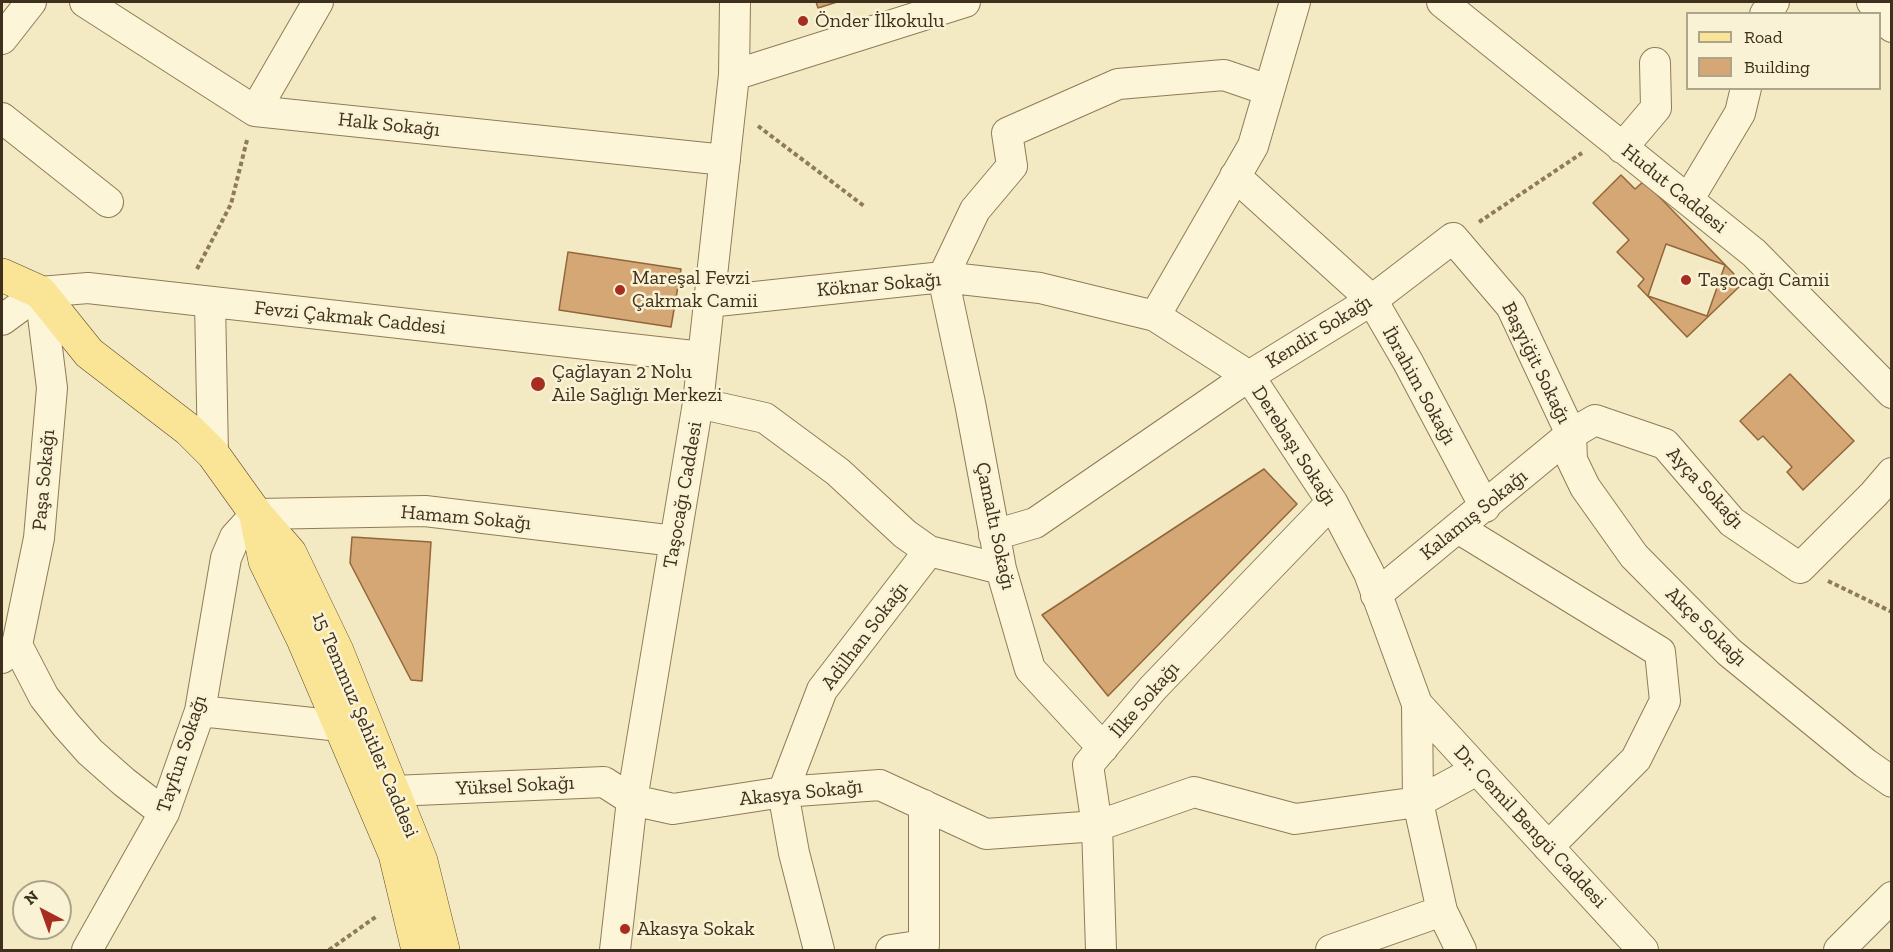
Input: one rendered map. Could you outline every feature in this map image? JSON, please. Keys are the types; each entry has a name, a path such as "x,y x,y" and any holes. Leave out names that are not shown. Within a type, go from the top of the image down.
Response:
{"main road":[{"name":"Fevzi Çakmak Caddesi","path":"2,275 40,292"},
{"name":"15 Temmuz Şehitler Caddesi","path":"40,292 89,353 189,430 213,454 256,514 290,553 337,651 421,861 443,951"},
{"name":"15 Temmuz Şehitler Caddesi","path":"256,514 265,561 303,639 395,855 418,951"}],"street":[{"path":"2,39 31,2"},
{"name":"Halk Sokağı","path":"85,2 255,111 725,160"},
{"name":"Taşocağı Caddesi","path":"615,951 632,800 698,403 734,75 735,2"},
{"path":"734,75 964,2"},
{"path":"1155,316 1253,146 1295,2"},
{"path":"255,111 313,4"},
{"name":"Hudut Caddesi","path":"1456,6 1615,141 1754,254 1892,393"},
{"path":"1881,13 1892,27"},
{"path":"1615,141 1656,108 1655,63"},
{"path":"943,277 975,210 1012,166 1007,133 1118,84 1224,75 1268,90"},
{"path":"1688,200 1740,113 1746,90"},
{"path":"2,118 108,202"},
{"name":"İbrahim Sokağı","path":"1235,176 1372,300 1485,507"},
{"name":"Kendir Sokağı","path":"994,535 1035,524 1249,376 1372,300 1453,238"},
{"name":"Başyiğit Sokağı","path":"1453,238 1512,306 1571,434"},
{"name":"Köknar Sokağı","path":"708,302 943,277 1040,288 1155,316"},
{"name":"Çamaltı Sokağı","path":"943,277 970,403 1001,569 1030,669 1103,748"},
{"name":"Fevzi Çakmak Caddesi","path":"40,292 88,288 702,357"},
{"path":"2,320 40,292"},
{"name":"Paşa Sokağı","path":"9,652 39,538 52,388 40,292"},
{"path":"195,301 213,454"},
{"name":"Derebaşı Sokağı","path":"1155,316 1249,376 1332,502 1369,573 1417,704 1418,802 1442,911 1461,951"},
{"path":"698,403 765,418 838,472 904,534 929,551 1001,569"},
{"name":"Ayça Sokağı","path":"1571,434 1595,420 1665,444 1732,522 1800,568"},
{"name":"Kalamış Sokağı","path":"1376,595 1571,434"},
{"name":"Akçe Sokağı","path":"1571,434 1572,460 1585,487 1634,556 1729,652 1865,764 1892,782"},
{"path":"1800,568 1892,473"},
{"name":"İlke Sokağı","path":"1101,951 1097,826 1088,765 1153,688 1332,502"},
{"name":"Hamam Sokağı","path":"256,514 425,511 675,540"},
{"name":"Tayfun Sokağı","path":"87,951 164,813 200,711 226,558 236,537 256,514"},
{"path":"1458,528 1660,652 1665,701 1636,759 1548,846"},
{"name":"Adilhan Sokağı","path":"783,792 822,690 929,551"},
{"path":"9,652 66,726 98,759 164,813"},
{"name":"Dr. Cemil Bengü Caddesi","path":"1417,704 1643,951"},
{"path":"200,711 340,726"},
{"path":"1418,802 1477,770"},
{"name":"Yüksel Sokağı","path":"393,791 604,782 632,800"},
{"name":"Akasya Sokağı","path":"632,800 673,809 783,792 880,784 986,834 1097,826 1194,792 1295,819 1418,802"},
{"path":"783,792 794,853 819,951"},
{"path":"891,951 924,945 924,805"},
{"path":"1839,951 1892,897"},
{"path":"1331,951 1442,911"}],"path":[{"path":"731,105 864,206"},
{"path":"195,301 231,204 255,111"},
{"path":"1453,238 1615,141"},
{"path":"1800,568 1892,612"},
{"path":"329,951 378,915"}],"building":[{"path":"816,2 837,2 818,8"},
{"path":"1621,175 1635,189 1644,181 1734,274 1732,276 1741,285 1687,337 1638,286 1644,279 1617,252 1629,240 1593,203"},
{"name":"Taşocağı Camii","path":"1666,244 1725,265 1707,316 1648,296"},
{"name":"Mareşal Fevzi Çakmak Camii","path":"568,252 681,269 671,327 559,310"},
{"path":"1790,374 1854,441 1803,490 1787,472 1792,467 1763,436 1758,440 1740,421"},
{"path":"1264,469 1297,504 1108,696 1042,615"},
{"path":"352,537 431,542 422,681 411,680 350,563"}],"place":[{"name":"Önder İlkokulu","path":"803,21"},
{"name":"Taşocağı Camii","path":"1686,280"},
{"name":"Mareşal Fevzi Çakmak Camii","path":"620,290"},
{"name":"Çağlayan 2 Nolu Aile Sağlığı Merkezi","path":"538,384"},
{"name":"Akasya Sokak","path":"625,929"}]}
